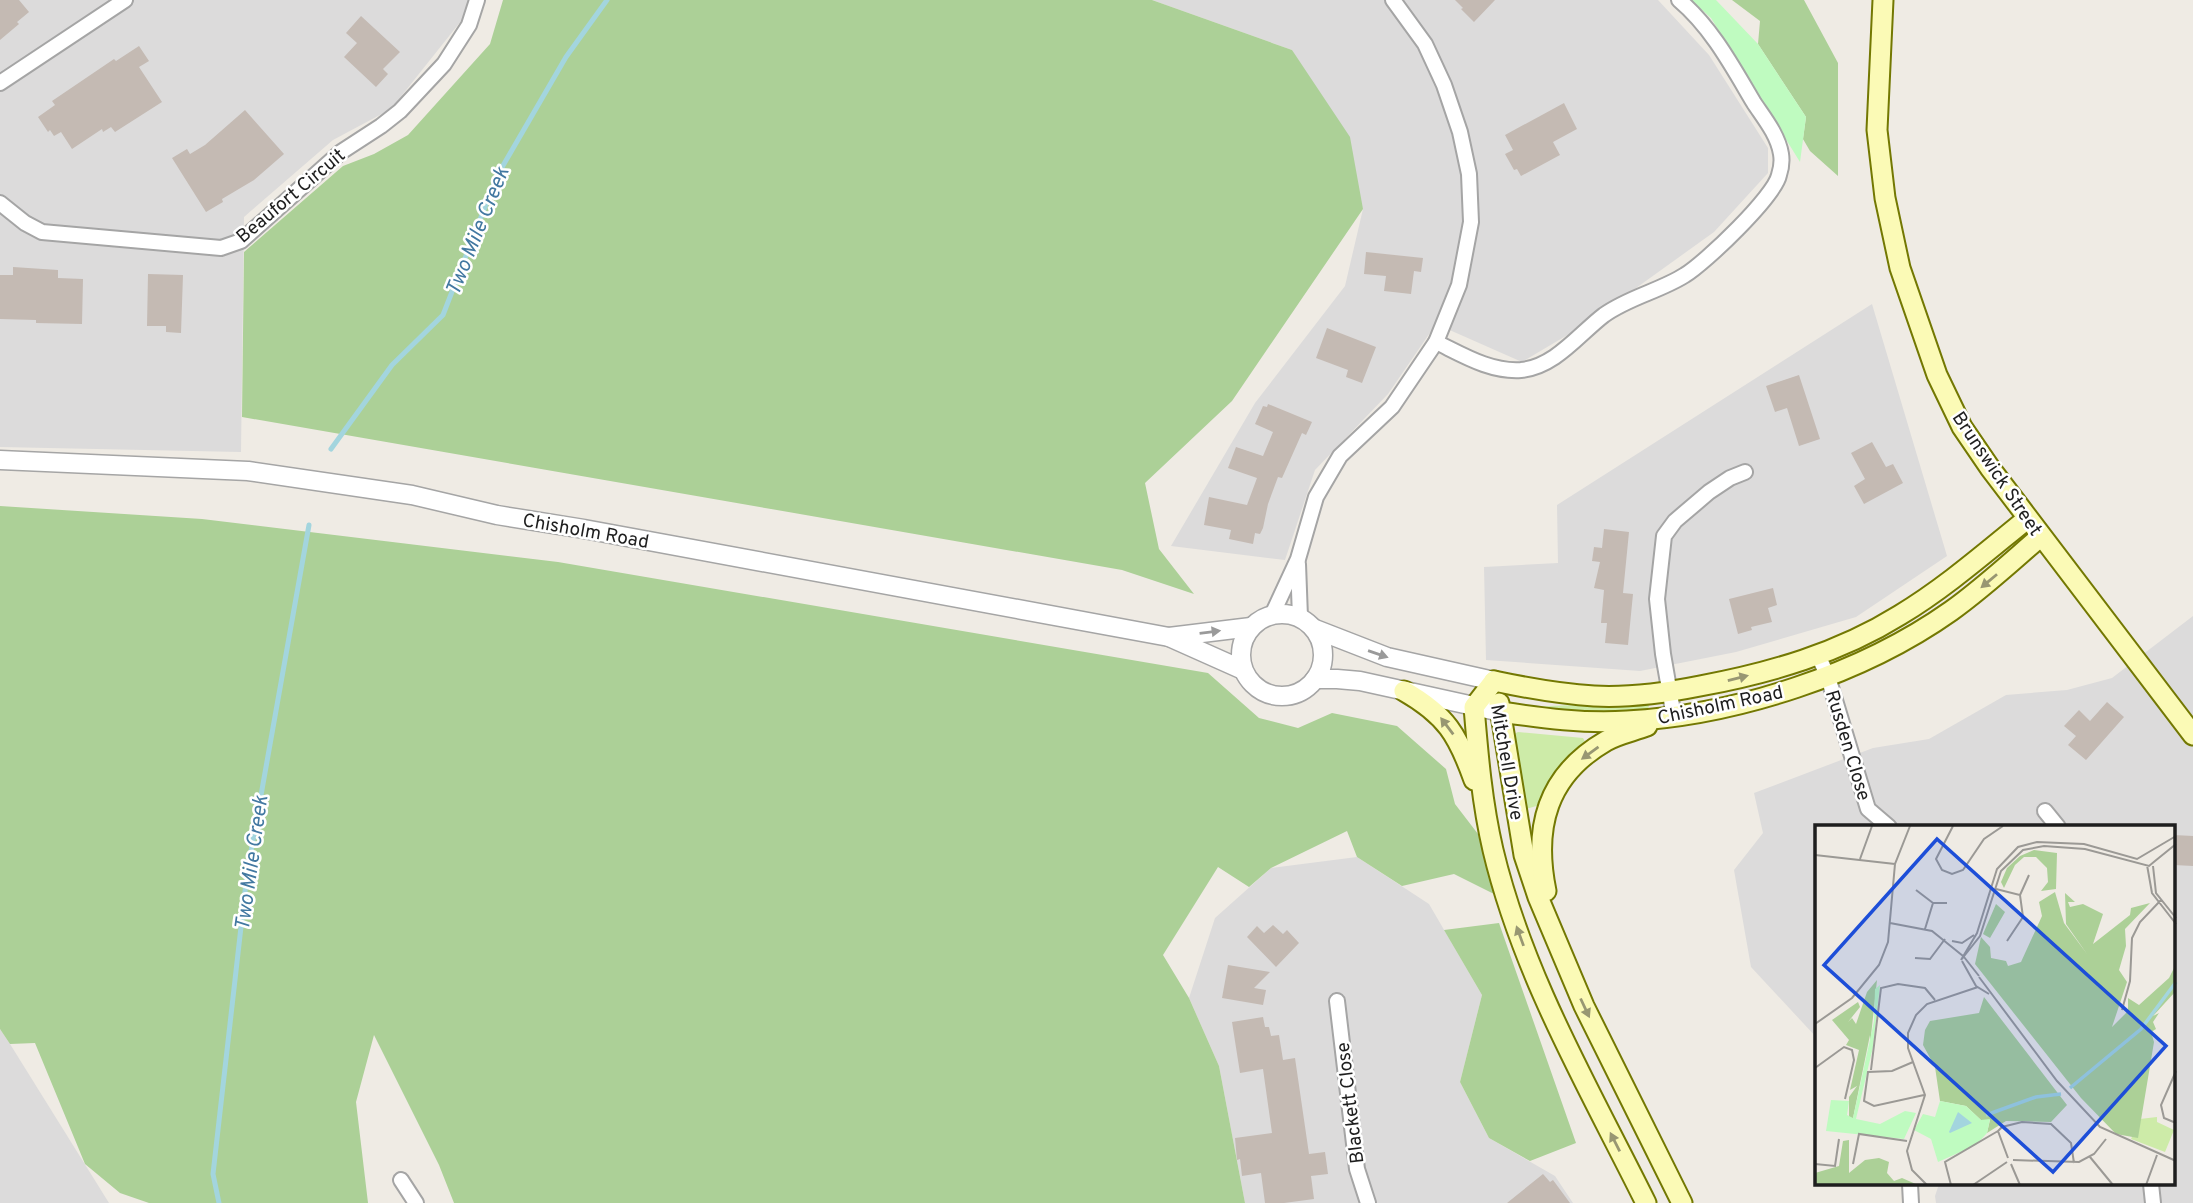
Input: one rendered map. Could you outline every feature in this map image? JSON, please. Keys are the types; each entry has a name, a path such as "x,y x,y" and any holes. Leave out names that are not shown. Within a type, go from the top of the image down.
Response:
{"main road":[{"name":"Brunswick Street","path":"1883,0 1877,130 1885,198 1900,268 1937,375 1962,426 2040,537 2193,736"},
{"name":"Chisholm Road","path":"1494,681 1557,693 1597,696 1671,691 1749,676 1818,655 1857,639 1900,615 1937,591 2028,519"},
{"name":"Chisholm Road","path":"1501,712 1543,718 1626,721 1674,717 1782,692 1828,677 1913,636 1987,583 2040,537"},
{"name":"Mitchell Drive","path":"1494,681 1474,707 1485,810 1505,895 1542,992 1570,1055 1646,1203"},
{"name":"Mitchell Drive","path":"1494,681 1524,855 1538,897 1589,1016 1681,1203"},
{"path":"1404,691 1429,707 1448,725 1467,759 1485,810"},
{"path":"1558,946 1540,848 1551,798 1564,776 1584,756 1608,739 1674,717"}],"street":[{"path":"0,83 125,0"},
{"name":"Beaufort Circuit","path":"0,203 25,223 42,232 221,248 241,241 341,152 400,111 444,64 469,25 477,0"},
{"path":"1272,615 1298,559 1316,497 1340,456 1392,407 1436,342 1459,285 1471,222 1469,174 1460,132 1444,85 1425,44 1393,0"},
{"path":"1436,342 1490,368 1523,370 1551,360 1606,314 1685,275 1710,255 1768,196 1779,178 1782,155 1774,134 1716,41 1694,13 1679,0"},
{"name":"Chisholm Road","path":"0,460 248,471 412,495 497,515 597,531 1168,637 1243,670"},
{"path":"1674,717 1657,599 1664,536 1675,521 1709,492 1745,472"},
{"path":"1298,559 1300,617"},
{"path":"1272,615 1300,617 1315,629 1321,641 1324,654 1321,667 1315,679 1298,693 1276,696 1256,687 1243,670 1241,647 1245,636 1261,619 1272,615"},
{"name":"Chisholm Road","path":"1168,637 1251,627"},
{"name":"Chisholm Road","path":"1315,629 1387,657 1494,681"},
{"name":"Rusden Close","path":"1818,655 1828,677 1868,808 1887,825"},
{"name":"Chisholm Road","path":"1315,679 1360,681 1501,712"},
{"path":"2045,811 2057,825"},
{"name":"Blackett Close","path":"1337,1001 1357,1169 1368,1203"},
{"path":"401,1180 416,1203"}],"shaded area":[{"path":"0,0 469,0 465,16 391,109 333,140 244,217 241,452 0,447"},
{"path":"1152,0 1658,0 1709,55 1768,148 1768,173 1714,232 1586,324 1522,362 1436,324 1388,394 1315,470 1285,560 1171,546 1255,403 1345,286 1363,209 1292,50"},
{"path":"1872,304 1947,556 1856,617 1736,652 1640,671 1486,660 1484,567 1558,563 1557,505"},
{"path":"2193,616 2193,1203 1936,1203 1938,1186 2176,1186 2176,825 1815,825 1815,1036 1751,967 1734,870 1763,833 1754,793 1873,748 1929,739 2006,695 2067,690 2112,678"},
{"path":"1357,857 1429,904 1482,995 1460,1082 1489,1138 1555,1176 1573,1203 1245,1203 1219,1066 1189,998 1215,918 1271,868"},
{"path":"0,1029 10,1044 109,1203 0,1203"}],"green space":[{"path":"503,0 1152,0 1292,50 1350,137 1363,209 1232,401 1145,483 1159,549 1194,594 1122,570 242,417 244,252 343,166 374,154 408,135 490,44"},
{"path":"1691,0 1716,0 1758,44 1806,117 1800,162 1711,18"},
{"path":"1732,0 1804,0 1838,63 1838,176 1810,151 1803,139 1806,117 1758,44 1760,21"},
{"path":"0,506 202,519 558,562 1208,673 1259,718 1298,728 1332,713 1397,726 1446,769 1455,804 1478,834 1494,894 1454,874 1402,886 1357,857 1347,831 1271,868 1249,887 1218,867 1163,955 1189,998 1219,1066 1245,1203 454,1203 439,1165 374,1035 356,1102 368,1203 149,1203 120,1193 85,1164 35,1043 10,1044 0,1029"},
{"path":"1647,703 1647,711 1633,717 1524,708 1616,705"},
{"path":"1518,732 1583,738 1587,745 1540,805 1522,810 1514,734"},
{"path":"1499,923 1576,1143 1530,1161 1489,1138 1460,1082 1482,995 1444,930"}],"building":[{"path":"0,0 19,0 29,12 0,40"},
{"path":"1455,0 1495,0 1474,22"},
{"path":"361,16 400,52 383,69 388,74 376,87 344,57 357,43 346,33"},
{"path":"139,46 149,61 139,67 162,102 115,132 111,127 103,132 102,129 72,149 61,132 54,136 50,130 48,132 38,117 55,105 52,101 114,59 116,61"},
{"path":"1564,103 1577,129 1553,142 1560,155 1521,176 1517,169 1514,170 1505,154 1513,150 1505,135"},
{"path":"245,110 284,154 254,180 206,212 172,158 187,149 190,154 205,145"},
{"path":"1366,252 1423,258 1421,272 1414,271 1411,294 1384,291 1386,276 1364,274"},
{"path":"13,267 58,270 58,278 83,279 82,324 0,319 0,275 13,275"},
{"path":"148,274 183,275 181,333 166,332 166,326 147,326"},
{"path":"1327,328 1376,347 1362,383 1346,377 1348,370 1316,358"},
{"path":"1799,375 1820,439 1799,446 1787,408 1775,412 1766,386"},
{"path":"1268,404 1312,422 1306,435 1302,433 1282,478 1278,477 1263,528 1260,534 1255,533 1253,544 1229,539 1231,530 1204,525 1209,497 1247,505 1257,478 1228,468 1236,447 1263,456 1273,432 1255,424 1263,406 1267,407"},
{"path":"1872,442 1886,467 1893,464 1903,483 1864,504 1854,486 1865,479 1851,453"},
{"path":"1604,529 1629,532 1623,593 1633,594 1628,645 1605,643 1607,623 1601,623 1604,590 1594,588 1600,562 1592,561 1594,547 1602,548"},
{"path":"1773,588 1777,605 1768,608 1772,622 1751,627 1752,630 1738,634 1729,599"},
{"path":"2107,702 2124,717 2086,760 2068,745 2076,736 2064,726 2079,710 2090,721"},
{"path":"2176,835 2193,836 2193,866 2176,865"},
{"path":"1273,925 1283,934 1287,930 1299,943 1276,967 1247,937 1257,926 1264,933"},
{"path":"1228,965 1270,972 1254,988 1266,990 1263,1005 1222,998"},
{"path":"1263,1017 1271,1036 1279,1035 1283,1060 1295,1058 1309,1154 1325,1152 1328,1174 1311,1176 1314,1199 1265,1203 1261,1173 1242,1176 1240,1159 1237,1160 1235,1138 1272,1133 1263,1069 1240,1073 1232,1022"},
{"path":"1543,1174 1550,1182 1553,1180 1570,1203 1507,1203"}],"waterway":[{"name":"Two Mile Creek","path":"331,449 392,365 443,315 497,176 566,57 607,0"},
{"name":"Two Mile Creek","path":"219,1203 213,1174 247,874 309,525"}]}
